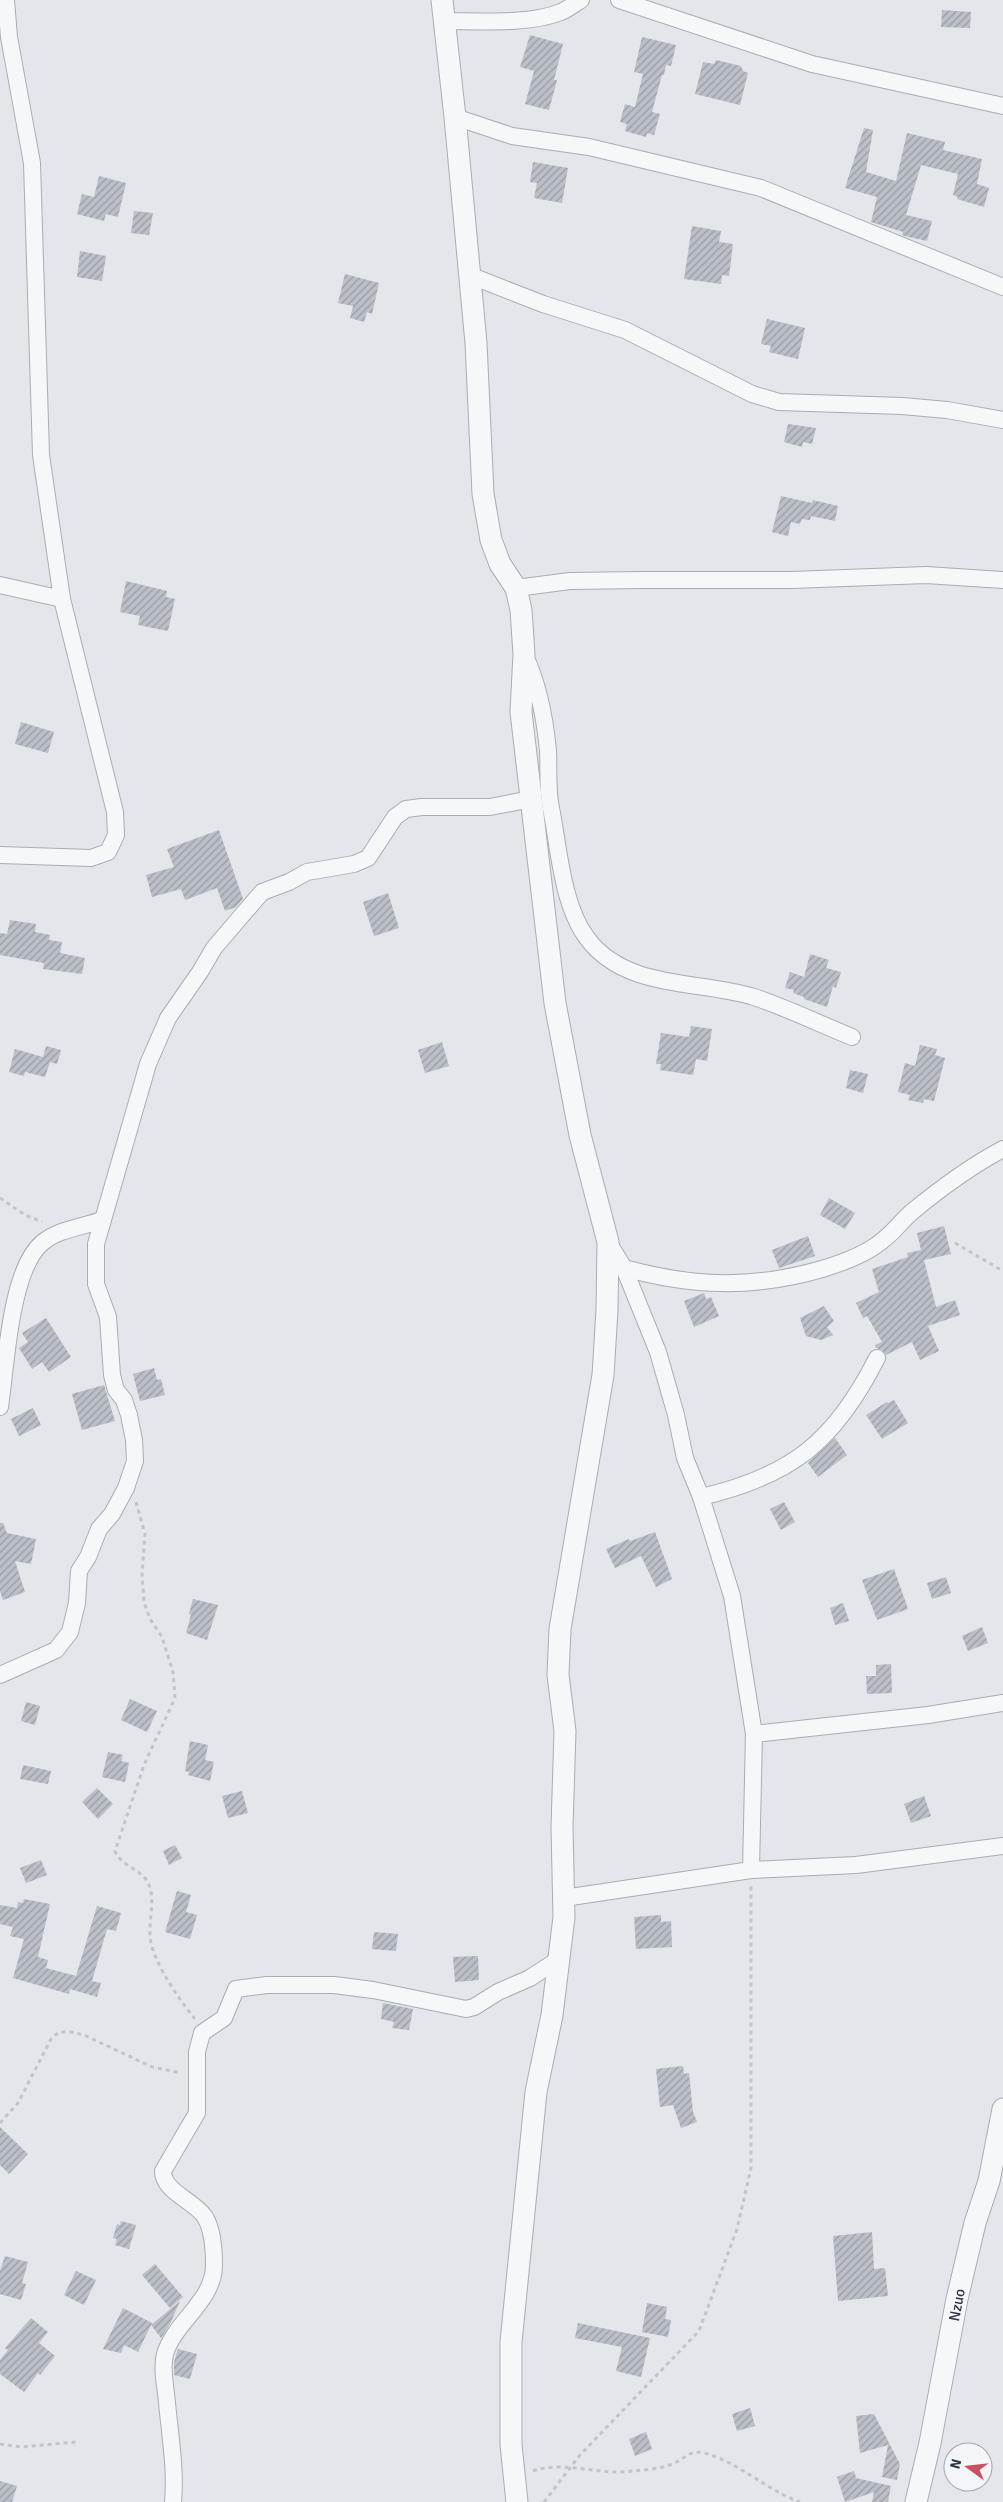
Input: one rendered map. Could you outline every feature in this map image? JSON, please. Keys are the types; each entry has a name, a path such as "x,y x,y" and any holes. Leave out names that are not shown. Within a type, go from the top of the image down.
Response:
{"street":[{"path":"0,855 91,858 108,852 116,835 115,812 62,599 41,455 32,162 9,37 6,0"},
{"path":"517,2502 511,2445 511,2342 536,2092 552,2015 564,1917 562,1827 565,1731 558,1675 560,1629 603,1375 607,1310 608,1242 580,1135 554,1003 522,712 524,654 522,610 516,588 500,564 491,540 483,494 476,343 456,117 443,10 499,21 547,16 562,12 581,0"},
{"path":"619,0 812,64 1003,106"},
{"path":"456,117 512,136 589,147 762,188 1003,287"},
{"path":"469,276 543,304 625,330 752,394 779,402 902,406 947,410 1003,420"},
{"path":"516,588 570,581 792,580 926,575 1003,580"},
{"path":"0,585 62,599"},
{"path":"524,654 535,677 541,700 548,751 549,798 571,909 587,938 608,960 624,968 682,984 753,997 852,1037"},
{"path":"0,1676 56,1650 70,1632 78,1603 79,1571 88,1557 99,1529 112,1514 126,1488 135,1461 134,1440 124,1400 116,1390 108,1338 108,1317 96,1284 96,1244 148,1064 168,1018 214,948 262,892 289,882 307,872 354,864 368,858 395,817 406,809 422,807 490,807 531,799"},
{"path":"624,1268 656,1277 748,1284 792,1277 843,1262 882,1241 912,1212 979,1162 1003,1149"},
{"path":"0,1407 6,1342 24,1272 41,1244 58,1233 102,1220"},
{"path":"608,1242 624,1268 658,1352 676,1416 685,1458 702,1497 732,1596 754,1734 750,1870"},
{"path":"702,1497 739,1489 775,1473 808,1452 842,1417 859,1393 877,1358"},
{"path":"754,1734 928,1715 1003,1703"},
{"path":"564,1898 750,1870 856,1865 1003,1846"},
{"path":"172,2502 164,2383 165,2355 174,2337 210,2286 214,2266 211,2235 204,2216 191,2202 171,2188 164,2178 163,2171 197,2113 198,2045 206,2030 224,2018 234,1992 240,1988 267,1985 334,1986 373,1990 466,2009 474,2007 504,1988 530,1978 559,1959"},
{"name":"Nzuo","path":"916,2502 930,2444 957,2299 975,2223 989,2181 1003,2109"}],"path":[{"path":"0,1198 25,1215 42,1222 58,1233"},
{"path":"955,1243 985,1258 1003,1272"},
{"path":"126,1488 134,1497 141,1514 145,1534 142,1574 144,1602 150,1618 162,1638 173,1672 175,1698 144,1765 115,1851 119,1857 144,1876 151,1896 150,1936 153,1952 187,2009 206,2030"},
{"path":"544,2502 571,2467 699,2331 737,2228 751,2168 750,1870"},
{"path":"0,2123 18,2103 51,2040 59,2032 84,2035 152,2067 172,2072 197,2074"},
{"path":"0,2444 21,2447 76,2442"},
{"path":"530,2472 571,2467 630,2472 668,2466 690,2453 702,2452 740,2469 776,2491 800,2502"}],"building":[{"path":"942,10 971,12 970,28 941,27"},
{"path":"530,35 563,44 554,80 557,80 549,110 525,104 534,71 520,67"},
{"path":"642,37 676,45 671,66 666,65 664,75 662,75 652,112 660,114 654,135 647,133 646,137 625,131 627,124 620,122 625,104 635,107 643,74 634,72"},
{"path":"716,60 741,66 743,71 748,73 740,105 695,94 703,62 714,64"},
{"path":"864,128 873,130 866,172 896,181 907,133 945,142 943,150 982,159 977,184 989,188 984,207 957,199 958,197 953,195 958,174 921,165 906,215 932,221 927,241 902,235 903,232 871,222 877,197 845,188"},
{"path":"533,162 568,168 562,203 534,198 537,183 530,182"},
{"path":"99,176 126,183 118,217 106,214 104,221 77,214 82,194 94,197"},
{"path":"134,211 153,213 149,235 131,233"},
{"path":"692,226 721,231 719,242 733,244 729,276 722,275 721,284 684,279"},
{"path":"80,251 106,256 102,281 77,277"},
{"path":"345,274 379,283 372,314 367,312 364,322 350,318 353,306 338,303"},
{"path":"767,319 805,328 798,359 769,352 771,346 761,344"},
{"path":"788,424 816,428 812,444 803,442 802,447 784,442"},
{"path":"781,496 812,503 813,500 838,506 835,521 811,516 810,520 802,519 800,524 791,522 788,536 772,532"},
{"path":"126,581 167,591 166,597 175,599 168,631 138,625 140,616 120,612"},
{"path":"21,722 54,732 48,753 15,744"},
{"path":"219,830 243,899 236,907 225,911 217,888 185,900 181,889 152,897 146,875 174,867 167,849"},
{"path":"388,893 399,928 374,936 363,902"},
{"path":"10,920 36,924 35,932 50,935 49,940 62,942 60,953 85,958 82,974 43,969 44,963 0,955 0,933 7,934"},
{"path":"810,954 829,960 826,968 841,972 836,988 833,986 827,1007 804,999 804,997 793,993 794,990 785,988 790,972 804,977"},
{"path":"691,1026 712,1029 707,1061 696,1059 693,1075 660,1070 661,1064 656,1064 661,1033 689,1037"},
{"path":"442,1042 449,1066 425,1073 418,1050"},
{"path":"920,1045 937,1049 935,1055 945,1058 934,1101 924,1099 923,1103 908,1100 910,1095 898,1092 905,1063 915,1066"},
{"path":"46,1046 61,1050 57,1064 50,1062 45,1077 25,1072 24,1076 9,1072 15,1049 43,1057"},
{"path":"850,1070 868,1074 863,1093 846,1088"},
{"path":"829,1198 855,1213 845,1229 820,1215"},
{"path":"944,1226 951,1254 924,1260 936,1307 955,1300 960,1315 928,1326 939,1351 920,1360 912,1342 886,1355 882,1350 876,1348 875,1345 882,1342 867,1316 863,1318 856,1303 879,1292 872,1269 908,1257 907,1253 921,1250 917,1233"},
{"path":"808,1236 815,1256 779,1268 772,1250"},
{"path":"704,1293 706,1299 711,1297 719,1316 694,1327 684,1301"},
{"path":"824,1306 834,1321 827,1327 833,1335 821,1340 806,1336 800,1318"},
{"path":"46,1318 71,1357 49,1372 42,1362 32,1369 19,1348 28,1342 22,1333"},
{"path":"154,1368 157,1380 161,1379 165,1395 140,1401 133,1374"},
{"path":"104,1385 115,1421 82,1430 72,1394"},
{"path":"894,1400 908,1423 882,1439 866,1415 887,1402"},
{"path":"33,1408 41,1425 19,1436 11,1419"},
{"path":"835,1438 847,1455 818,1477 808,1463"},
{"path":"784,1502 795,1522 781,1530 770,1509"},
{"path":"0,1523 3,1523 7,1533 36,1539 31,1564 15,1561 25,1592 3,1600 0,1591"},
{"path":"655,1532 672,1579 656,1587 641,1556 615,1568 606,1549 629,1539 630,1541"},
{"path":"894,1569 908,1609 877,1620 862,1580"},
{"path":"946,1577 951,1593 932,1599 927,1583"},
{"path":"193,1599 218,1605 207,1640 186,1633"},
{"path":"843,1603 849,1621 835,1625 830,1608"},
{"path":"982,1627 988,1643 968,1651 962,1636"},
{"path":"891,1664 892,1693 867,1694 866,1676 876,1676 876,1665"},
{"path":"130,1699 157,1711 147,1732 121,1720"},
{"path":"26,1702 40,1706 35,1725 21,1721"},
{"path":"190,1741 208,1745 205,1760 214,1762 210,1781 188,1775 189,1772 185,1771"},
{"path":"108,1752 123,1755 121,1761 129,1763 125,1782 102,1777"},
{"path":"23,1765 51,1771 48,1784 20,1779"},
{"path":"97,1788 113,1804 98,1819 82,1802"},
{"path":"242,1791 248,1813 228,1818 222,1796"},
{"path":"924,1796 931,1816 911,1823 904,1804"},
{"path":"175,1845 182,1858 169,1865 163,1851"},
{"path":"41,1860 47,1875 26,1883 20,1868"},
{"path":"177,1891 191,1895 186,1912 197,1915 190,1939 165,1932"},
{"path":"24,1899 50,1904 38,1957 48,1960 46,1968 76,1976 97,1906 121,1913 116,1931 107,1929 92,1981 101,1983 97,1997 70,1989 69,1994 13,1978 24,1939 10,1936 13,1927 0,1924 0,1905 17,1908 18,1902 23,1903"},
{"path":"661,1915 661,1922 671,1921 672,1947 636,1949 634,1917"},
{"path":"374,1932 398,1934 396,1951 372,1949"},
{"path":"478,1956 479,1980 455,1982 453,1957"},
{"path":"383,2003 413,2009 409,2030 392,2028 394,2022 381,2019"},
{"path":"683,2066 684,2074 689,2073 693,2112 697,2122 681,2128 673,2105 660,2107 656,2069"},
{"path":"0,2127 28,2154 9,2174 0,2165"},
{"path":"121,2221 136,2225 129,2249 115,2245 117,2239 113,2238 117,2224 120,2225"},
{"path":"872,2232 874,2269 885,2268 888,2296 838,2301 833,2236"},
{"path":"5,2256 28,2262 22,2283 26,2284 21,2300 0,2294 0,2271"},
{"path":"155,2264 183,2297 170,2308 142,2275"},
{"path":"76,2271 96,2280 84,2305 64,2295"},
{"path":"180,2301 170,2324 161,2338 151,2325"},
{"path":"647,2303 667,2307 665,2319 671,2320 668,2337 642,2332"},
{"path":"123,2308 152,2323 138,2352 124,2345 121,2353 103,2349"},
{"path":"31,2318 48,2332 39,2343 55,2356 40,2375 38,2373 24,2392 0,2374 0,2360 8,2350 5,2348"},
{"path":"578,2323 650,2338 641,2377 616,2371 622,2347 575,2338"},
{"path":"178,2349 197,2354 190,2379 174,2375 174,2362"},
{"path":"750,2408 755,2426 737,2431 732,2414"},
{"path":"874,2414 900,2464 897,2480 882,2477 888,2445 860,2453 856,2416"},
{"path":"646,2432 652,2449 635,2456 629,2439"},
{"path":"854,2471 856,2478 891,2486 888,2502 872,2502 874,2492 845,2502 837,2477"},
{"path":"0,2481 17,2486 12,2502 0,2502"}]}
